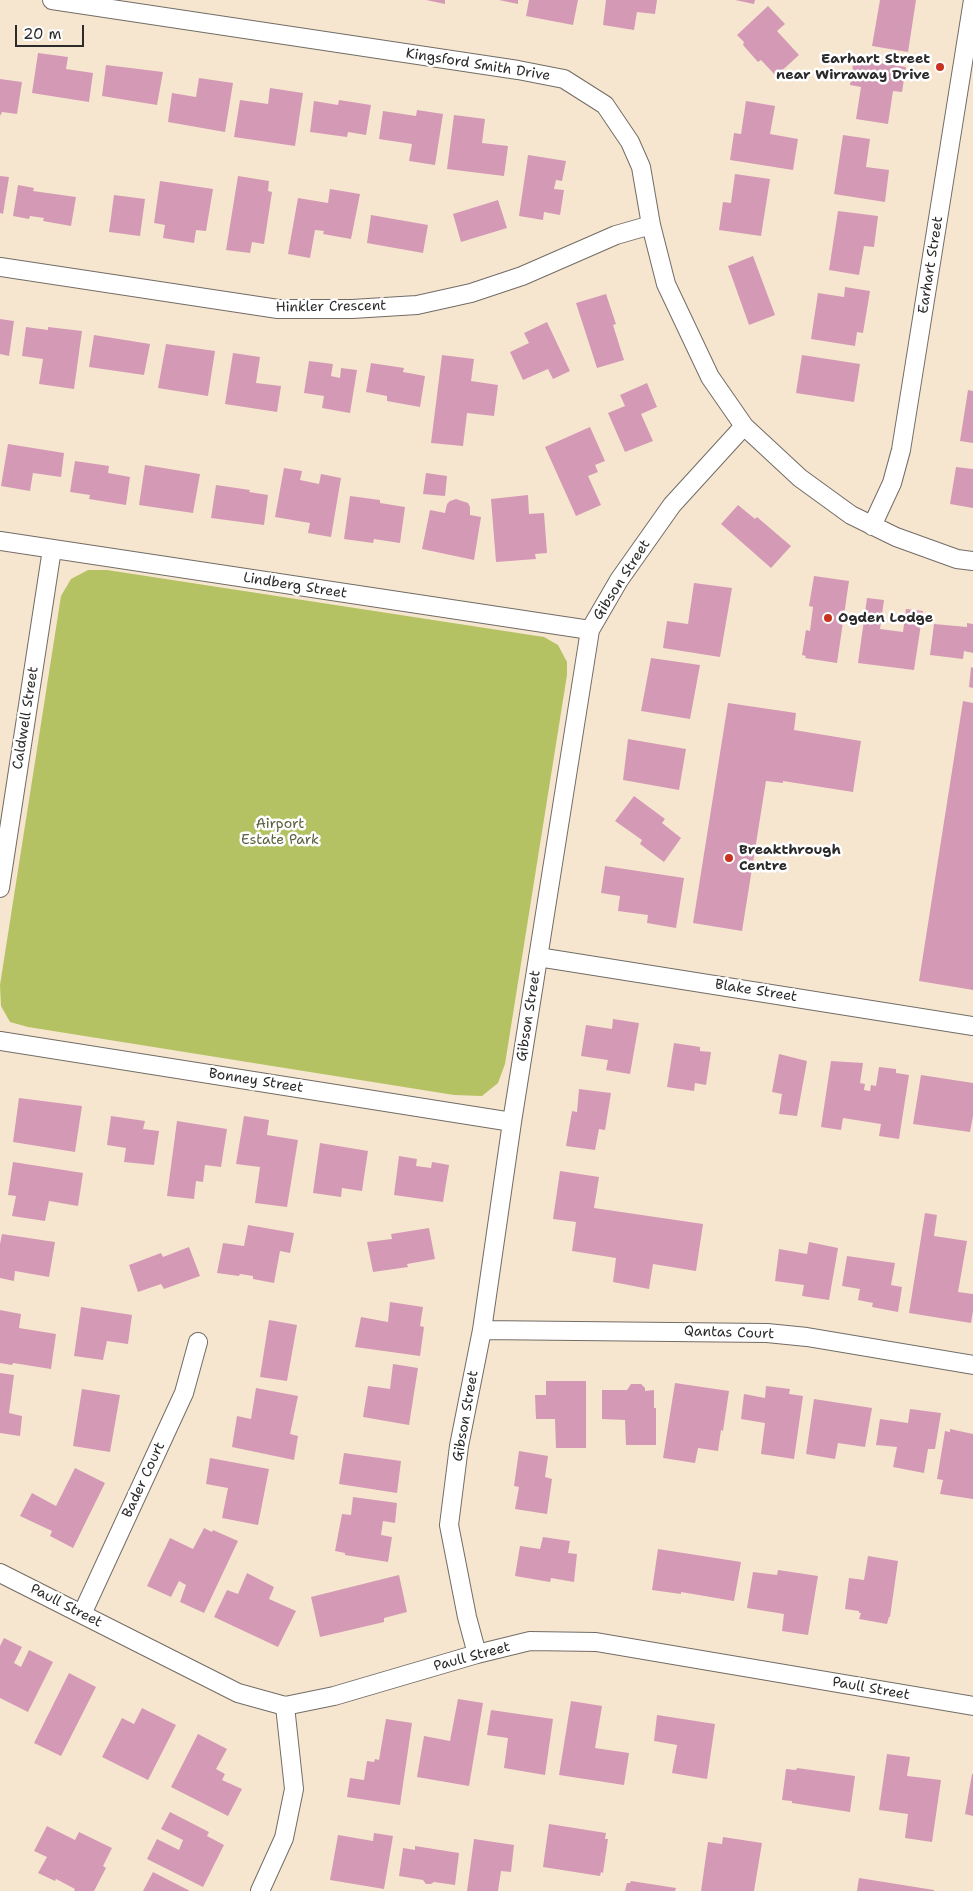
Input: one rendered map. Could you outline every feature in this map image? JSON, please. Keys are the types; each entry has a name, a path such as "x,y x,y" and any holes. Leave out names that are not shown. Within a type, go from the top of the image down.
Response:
{"street":[{"name":"Kingsford Smith Drive","path":"52,0 518,70 564,79 605,105 630,142 641,167 651,225 666,284 710,377 744,426 800,478 851,515 896,537 957,559 973,561"},
{"name":"Earhart Street","path":"872,526 892,483 901,450 972,0"},
{"name":"Hinkler Crescent","path":"0,267 278,309 352,309 417,305 471,293 522,276 616,234 651,225"},
{"name":"Gibson Street","path":"477,1654 467,1617 450,1525 459,1446 482,1330 512,1122 590,630 619,580 672,505 744,426"},
{"name":"Lindberg Street","path":"0,541 590,630"},
{"name":"Caldwell Street","path":"0,888 52,549"},
{"name":"Blake Street","path":"538,957 973,1026"},
{"name":"Bonney Street","path":"0,1041 512,1122"},
{"name":"Qantas Court","path":"482,1330 767,1334 807,1337 973,1365"},
{"name":"Bader Court","path":"82,1614 184,1393 198,1342"},
{"name":"Paull Street","path":"0,1573 238,1693 285,1706 334,1696 477,1654 530,1641 596,1642 973,1706"},
{"path":"260,1891 284,1838 294,1789 285,1706"}],"green space":[{"name":"Airport Estate Park","path":"88,570 107,570 544,637 558,645 567,662 567,675 505,1064 498,1083 482,1096 454,1095 28,1027 10,1022 1,1006 0,985 61,596 71,579"}],"building":[{"path":"426,0 445,0 445,4"},
{"path":"499,0 518,0 518,4"},
{"path":"529,0 578,0 573,25 526,16"},
{"path":"606,0 657,0 655,14 637,12 634,30 603,25"},
{"path":"735,0 755,0 754,4"},
{"path":"880,0 916,0 908,52 872,46"},
{"path":"768,6 785,24 777,31 799,55 776,76 761,60 758,62 737,35"},
{"path":"38,53 68,57 66,69 93,73 89,102 32,93"},
{"path":"854,59 906,67 902,92 893,91 888,124 856,119 861,87 850,85"},
{"path":"106,65 163,72 157,105 102,96"},
{"path":"199,78 233,83 225,132 168,122 172,93 196,97"},
{"path":"0,79 22,82 17,114 2,112 0,116"},
{"path":"270,88 303,93 295,146 234,137 240,100 268,104"},
{"path":"339,100 371,105 366,135 348,132 347,137 310,132 314,101 338,105"},
{"path":"746,101 775,106 770,134 798,139 793,170 730,160 734,133 741,134"},
{"path":"417,110 443,114 435,165 409,161 412,144 379,139 383,111 416,116"},
{"path":"454,115 485,119 482,143 508,146 504,176 447,169"},
{"path":"843,135 870,139 866,167 889,170 885,202 834,194"},
{"path":"528,155 566,161 562,181 556,180 554,189 564,190 560,215 544,212 543,220 519,216"},
{"path":"735,174 770,179 761,236 719,230 723,202 731,203"},
{"path":"0,176 9,177 3,214 0,213"},
{"path":"238,176 269,181 268,191 272,192 264,244 252,242 250,253 226,250"},
{"path":"160,181 213,189 206,231 196,230 194,243 163,238 165,225 154,223"},
{"path":"18,185 34,188 33,191 76,197 71,226 43,221 44,218 30,216 29,219 13,216"},
{"path":"330,189 360,194 351,239 323,234 324,231 315,230 310,258 288,254 298,198 328,203"},
{"path":"114,195 145,199 140,236 109,232"},
{"path":"498,200 507,228 461,242 453,214"},
{"path":"838,211 878,216 874,247 864,246 859,275 829,270"},
{"path":"371,215 428,225 423,253 367,243"},
{"path":"753,256 775,315 749,325 728,266"},
{"path":"845,287 870,291 863,333 857,332 855,346 811,339 818,293 844,297"},
{"path":"606,294 616,324 613,325 624,360 597,368 576,303"},
{"path":"0,319 14,321 9,356 0,354"},
{"path":"547,322 570,371 553,379 548,369 523,380 510,352 529,343 524,333"},
{"path":"26,327 48,330 48,327 82,331 74,389 39,384 43,359 22,356"},
{"path":"94,335 150,344 144,375 89,367"},
{"path":"166,344 215,351 208,396 158,388"},
{"path":"233,353 260,357 256,383 281,386 277,412 225,404"},
{"path":"442,355 474,359 471,381 498,385 494,416 467,413 463,446 431,443"},
{"path":"802,355 860,364 854,402 796,393"},
{"path":"309,361 333,364 331,376 340,378 341,368 357,370 350,413 322,408 324,396 304,393"},
{"path":"371,363 404,368 403,372 425,376 420,407 387,401 387,396 366,392"},
{"path":"647,383 657,407 641,414 653,441 625,452 608,413 625,406 620,395"},
{"path":"968,390 973,391 973,443 960,441"},
{"path":"590,427 605,461 595,465 598,472 588,476 601,505 576,516 545,447"},
{"path":"8,444 64,453 61,477 33,473 30,491 1,486"},
{"path":"75,461 109,466 108,473 130,477 126,505 89,499 90,495 70,492"},
{"path":"145,465 200,474 193,513 139,505"},
{"path":"956,467 973,469 973,508 950,504"},
{"path":"284,468 302,471 300,480 319,484 321,474 341,478 331,537 308,533 310,523 275,517"},
{"path":"426,473 447,476 445,496 423,494"},
{"path":"216,485 250,490 249,492 268,495 264,525 211,518"},
{"path":"528,495 529,514 544,513 547,553 535,554 536,559 496,562 491,499"},
{"path":"350,496 380,500 380,503 405,507 400,543 374,539 373,543 344,539"},
{"path":"456,499 468,503 470,515 481,517 474,560 422,549 430,510 445,513 447,504"},
{"path":"738,505 755,519 757,517 791,546 771,568 721,524"},
{"name":"Ogden Lodge","path":"814,576 849,581 837,663 805,658 806,656 802,655 806,630 810,631 813,607 809,606"},
{"path":"694,583 732,588 720,657 663,648 667,621 688,624"},
{"path":"867,598 884,600 880,629 903,632 906,609 923,611 914,670 858,663"},
{"path":"967,623 973,624 973,653 964,651 963,659 930,655 934,624 967,627"},
{"path":"651,658 700,665 690,719 641,711"},
{"path":"971,667 973,668 973,688 969,687"},
{"path":"963,701 973,703 973,990 919,981"},
{"name":"Breakthrough Centre","path":"728,703 796,713 794,730 861,741 853,792 783,781 783,783 766,781 742,931 693,923"},
{"path":"628,739 686,749 679,790 623,780"},
{"path":"634,796 665,819 662,823 681,838 664,862 640,844 642,840 615,821"},
{"path":"605,866 684,878 676,928 647,923 648,915 618,911 620,896 601,893"},
{"path":"613,1019 639,1023 630,1074 606,1070 608,1060 581,1056 586,1025 612,1029"},
{"path":"674,1043 700,1047 700,1051 711,1052 706,1085 695,1083 694,1091 667,1087"},
{"path":"779,1054 807,1061 797,1116 779,1114 782,1094 772,1092"},
{"path":"831,1061 863,1063 860,1083 865,1084 864,1090 870,1091 871,1085 876,1086 879,1067 896,1069 896,1073 909,1075 899,1139 879,1136 881,1124 843,1118 841,1130 821,1127"},
{"path":"921,1075 973,1083 973,1116 970,1132 913,1124"},
{"path":"579,1089 611,1093 605,1130 599,1129 595,1150 566,1146 572,1111 577,1112"},
{"path":"19,1098 82,1106 75,1152 13,1142"},
{"path":"111,1116 145,1121 143,1129 159,1131 154,1165 124,1162 126,1148 107,1145"},
{"path":"244,1116 269,1120 267,1135 298,1140 287,1207 255,1203 260,1167 236,1164"},
{"path":"177,1121 227,1129 221,1167 205,1165 203,1182 196,1181 194,1199 167,1196"},
{"path":"320,1143 368,1151 362,1191 342,1188 341,1197 313,1193"},
{"path":"399,1156 417,1159 416,1166 431,1168 432,1162 449,1165 443,1202 394,1195"},
{"path":"13,1162 83,1173 78,1206 49,1201 45,1221 12,1216 16,1196 8,1195"},
{"path":"560,1171 599,1177 594,1208 703,1224 696,1271 653,1264 649,1289 613,1282 616,1258 572,1251 576,1222 553,1219"},
{"path":"925,1213 937,1215 934,1236 967,1241 958,1292 973,1294 971,1323 909,1313"},
{"path":"248,1225 294,1233 290,1253 280,1251 274,1283 253,1279 253,1276 217,1273 223,1243 244,1246"},
{"path":"429,1228 435,1259 407,1264 408,1267 373,1272 367,1242 392,1239 391,1234"},
{"path":"2,1234 55,1242 49,1277 15,1271 14,1281 0,1278 0,1244"},
{"path":"809,1242 838,1248 829,1300 802,1296 804,1285 775,1281 779,1249 807,1254"},
{"path":"189,1247 200,1276 164,1289 161,1284 138,1292 129,1265 161,1253 163,1257"},
{"path":"847,1256 895,1263 891,1285 902,1287 898,1312 872,1307 873,1303 858,1300 860,1289 842,1286"},
{"path":"390,1302 423,1307 420,1326 424,1327 420,1356 355,1347 361,1317 388,1322"},
{"path":"81,1307 132,1315 128,1344 107,1341 103,1360 74,1356"},
{"path":"0,1310 21,1314 19,1328 56,1334 51,1369 13,1363 12,1365 0,1363"},
{"path":"269,1320 297,1325 287,1381 260,1377"},
{"path":"393,1364 418,1368 409,1425 363,1417 368,1386 390,1389"},
{"path":"0,1373 14,1375 9,1413 22,1416 20,1436 0,1433"},
{"path":"546,1381 586,1381 586,1448 556,1448 555,1419 536,1419 535,1395 546,1395"},
{"path":"675,1383 729,1391 718,1451 698,1448 695,1463 663,1458"},
{"path":"631,1384 641,1384 645,1391 654,1390 656,1445 626,1445 625,1420 602,1419 602,1390 627,1390"},
{"path":"766,1386 790,1389 789,1394 803,1396 794,1459 761,1454 765,1423 741,1419 744,1394 765,1398"},
{"path":"256,1388 298,1396 290,1434 298,1436 294,1460 232,1447 237,1416 251,1419"},
{"path":"82,1389 120,1395 110,1452 73,1446"},
{"path":"814,1399 872,1408 865,1447 838,1443 835,1459 806,1454"},
{"path":"910,1409 941,1413 935,1449 928,1449 924,1473 893,1467 897,1447 876,1445 880,1419 908,1423"},
{"path":"950,1429 973,1434 973,1499 940,1494 943,1480 937,1479 945,1431 950,1432"},
{"path":"519,1451 548,1456 545,1477 552,1479 547,1514 515,1509 519,1487 514,1486"},
{"path":"344,1453 401,1461 397,1493 339,1484"},
{"path":"210,1458 269,1469 258,1525 222,1518 228,1488 206,1484"},
{"path":"75,1468 105,1483 73,1548 50,1536 52,1531 20,1516 32,1493 56,1506"},
{"path":"353,1497 397,1503 395,1523 383,1521 381,1535 392,1537 388,1562 345,1555 345,1553 335,1551 342,1514 351,1515"},
{"path":"204,1528 238,1541 204,1613 180,1602 186,1585 179,1581 171,1597 147,1586 170,1538 193,1549"},
{"path":"543,1537 570,1541 568,1553 577,1554 574,1582 551,1578 550,1582 515,1576 520,1546 540,1549"},
{"path":"658,1549 741,1562 734,1601 681,1592 681,1594 652,1590"},
{"path":"868,1556 898,1561 890,1617 887,1624 859,1619 861,1613 859,1611 845,1609 849,1578 864,1580"},
{"path":"778,1570 818,1576 808,1635 782,1631 784,1614 747,1608 753,1572 777,1575"},
{"path":"247,1573 274,1587 269,1599 296,1611 278,1647 214,1617 227,1590 238,1594"},
{"path":"399,1575 407,1612 384,1618 384,1622 320,1637 311,1597"},
{"path":"4,1638 22,1647 14,1663 21,1667 29,1650 53,1662 28,1712 0,1698 0,1646"},
{"path":"69,1673 96,1687 61,1756 34,1743"},
{"path":"458,1699 483,1703 469,1786 417,1777 424,1736 450,1741"},
{"path":"571,1701 602,1706 595,1748 629,1753 624,1785 559,1775"},
{"path":"142,1708 176,1725 148,1780 102,1757 122,1718 134,1724"},
{"path":"491,1710 553,1719 545,1775 504,1768 508,1738 487,1735"},
{"path":"657,1715 715,1724 707,1779 672,1773 677,1745 654,1741"},
{"path":"386,1719 412,1723 400,1805 347,1797 350,1778 364,1780 367,1761 374,1762 375,1759 379,1760"},
{"path":"198,1734 227,1749 216,1769 225,1774 222,1780 242,1789 228,1816 171,1787"},
{"path":"887,1754 910,1757 907,1776 941,1780 932,1842 905,1838 908,1814 879,1810"},
{"path":"797,1768 855,1776 850,1812 782,1800 786,1769 796,1770"},
{"path":"973,1774 973,1816 965,1814"},
{"path":"170,1812 209,1832 207,1836 224,1845 203,1887 147,1859 157,1839 179,1850 183,1840 161,1829"},
{"path":"549,1824 606,1833 605,1839 608,1839 603,1873 601,1872 600,1876 543,1867"},
{"path":"47,1826 75,1840 79,1832 112,1848 103,1866 106,1868 94,1891 75,1891 75,1889 56,1879 55,1881 38,1873 47,1857 34,1851"},
{"path":"374,1833 393,1836 384,1889 330,1880 338,1835 373,1841"},
{"path":"723,1837 762,1843 754,1891 701,1891 708,1842 722,1844"},
{"path":"474,1839 514,1845 511,1872 501,1871 498,1891 467,1891"},
{"path":"415,1846 459,1853 455,1885 434,1882 426,1884 423,1880 399,1876 403,1848 415,1850"},
{"path":"153,1872 190,1891 143,1891"},
{"path":"859,1878 934,1890 934,1891 857,1891"},
{"path":"631,1881 676,1888 675,1891 625,1891 627,1883"}],"place":[{"name":"Earhart Street near Wirraway Drive","path":"940,67"},
{"name":"Ogden Lodge","path":"828,618"},
{"name":"Breakthrough Centre","path":"729,858"}]}
